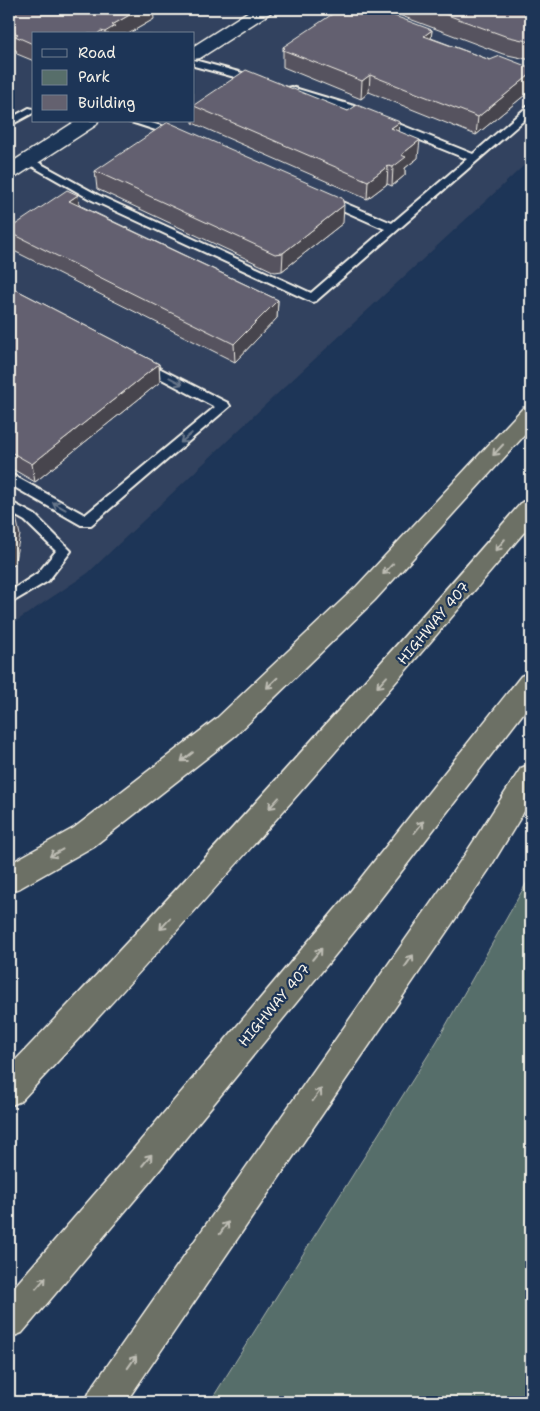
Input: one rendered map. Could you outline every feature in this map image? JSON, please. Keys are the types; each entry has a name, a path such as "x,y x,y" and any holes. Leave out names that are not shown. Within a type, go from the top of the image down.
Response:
{"highway":[{"path":"9,879 84,837 226,727 366,593 531,414"},
{"name":"HIGHWAY 407","path":"9,1090 120,974 272,805 391,672 531,508"},
{"name":"HIGHWAY 407","path":"9,1320 137,1171 360,902 531,683"},
{"path":"104,1402 477,862 531,776"}],"street":[{"path":"195,53 264,9"},
{"path":"9,173 87,122"}],"lane":[{"path":"334,9 368,20"},
{"path":"195,63 350,108 474,158"},
{"path":"28,161 94,197 312,298 531,109"},
{"path":"9,123 29,111"},
{"path":"136,122 185,137"},
{"path":"312,192 393,228"},
{"path":"9,478 86,522 224,406 129,357"},
{"path":"9,506 30,518 64,551 43,577 9,598"}],"shaded area":[{"path":"9,9 531,9 531,159 263,407 88,573 9,626"}],"green space":[{"path":"531,875 531,1402 210,1402 437,1041"}],"building":[{"path":"9,9 140,9 112,25 115,26 105,32 32,32 32,44 15,36 18,34 9,32"},
{"path":"340,9 376,9 432,30 424,36 490,60 500,56 531,68 531,74 478,117 370,75 362,81 283,50 285,48 283,47"},
{"path":"431,9 531,9 531,42 505,36"},
{"path":"246,70 348,111 357,105 400,122 391,128 420,140 401,155 406,157 393,167 388,166 368,181 195,106 195,104"},
{"path":"168,122 342,198 344,205 283,253 275,254 95,171"},
{"path":"67,190 78,195 69,201 278,300 234,344 9,232 9,229"},
{"path":"9,286 159,364 32,464 9,451"},
{"path":"9,512 16,517 11,547 9,548"}]}
